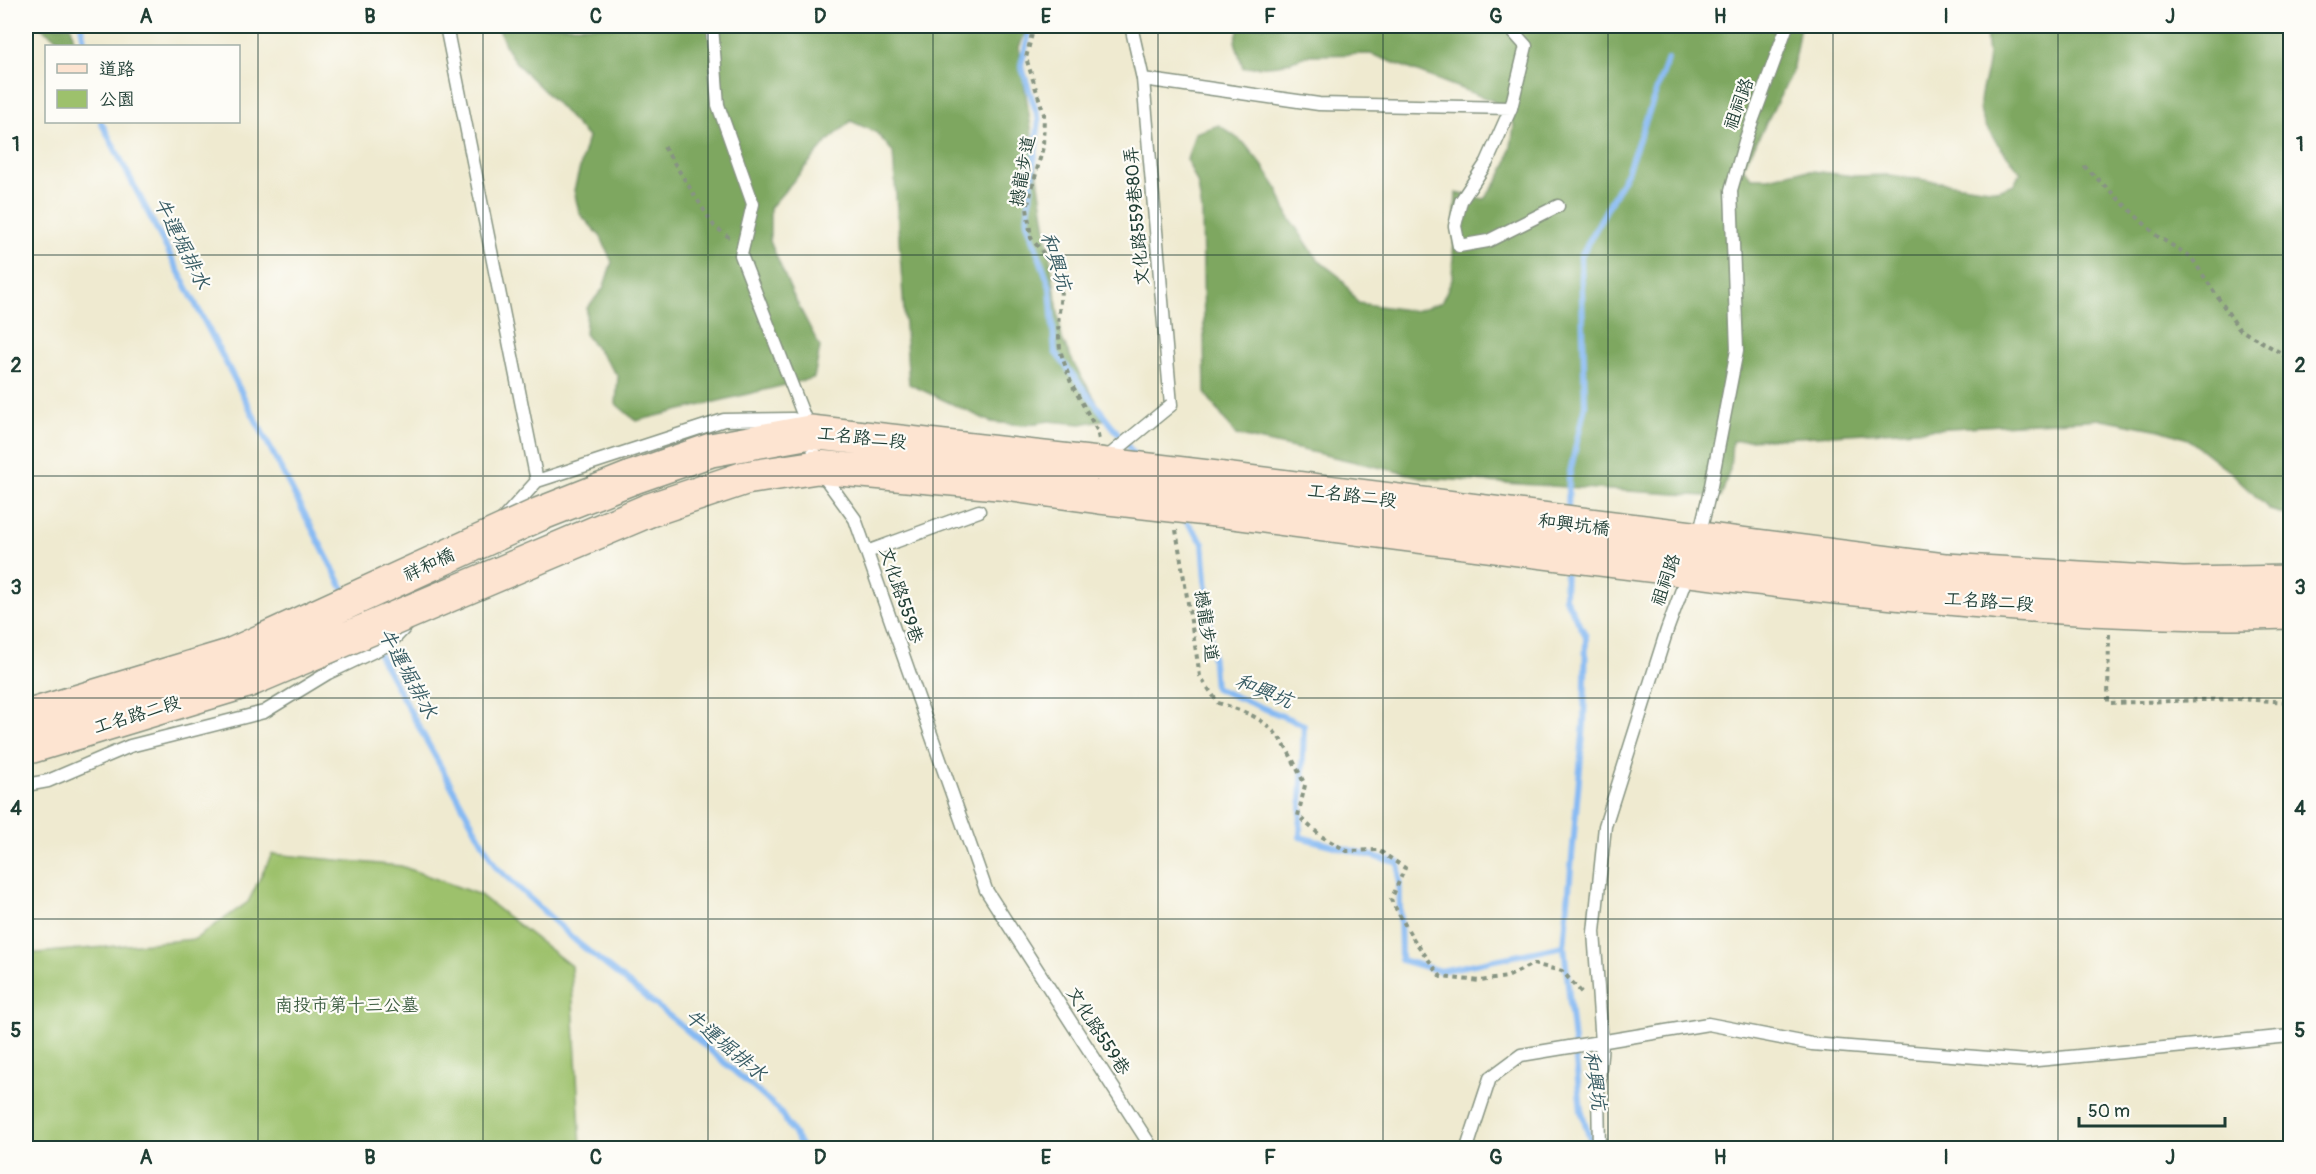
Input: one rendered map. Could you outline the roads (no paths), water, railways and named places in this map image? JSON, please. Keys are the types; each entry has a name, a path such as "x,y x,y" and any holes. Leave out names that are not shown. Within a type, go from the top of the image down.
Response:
{"main road":[{"name":"工名路二段","path":"631,478 711,450 810,432 1099,473 1216,494 1449,524"},
{"name":"工名路二段","path":"647,511 745,478 817,467 998,483 1099,473"},
{"name":"祥和橋","path":"238,669 540,514 631,478"},
{"name":"祥和橋","path":"238,669 647,511"},
{"name":"和興坑橋","path":"1449,524 1693,556"},
{"name":"工名路二段","path":"1693,556 2183,584 2290,582"},
{"name":"工名路二段","path":"1693,556 1984,603 2208,614 2290,612"},
{"name":"工名路二段","path":"26,717 238,669"},
{"name":"工名路二段","path":"26,748 238,669"}],"lane":[{"path":"446,26 537,481"},
{"name":"文化路559巷","path":"712,26 718,105 753,204 741,255 810,432 817,467 855,519 986,890 1152,1149"},
{"name":"文化路559巷80弄","path":"1099,473 1172,405 1143,79 1131,26"},
{"path":"1508,26 1526,46 1511,108 1487,162 1461,201 1455,226 1459,246 1488,241 1558,206"},
{"name":"祖祠路","path":"1599,1149 1598,1092 1602,1043 1594,932 1605,826 1693,556 1710,491 1737,350 1731,190 1746,138 1787,26"},
{"path":"1143,79 1319,104 1511,108"},
{"path":"459,567 537,481 724,420 793,419 810,432"},
{"path":"867,552 979,511"},
{"path":"26,785 48,781 130,746 264,712 328,673 389,644 444,584"},
{"path":"1467,1149 1490,1078 1521,1055 1708,1024 1812,1044 2027,1061 2290,1036"}],"waterway":[{"name":"牛運堀排水","path":"81,26 85,45"},
{"name":"和興坑","path":"1031,26 1021,65 1039,120 1027,222 1050,287 1055,352 1137,458"},
{"path":"1568,511 1569,477 1585,405 1581,256 1627,172 1668,59"},
{"name":"牛運堀排水","path":"102,123 345,592"},
{"name":"和興坑","path":"1184,518 1203,543 1215,688 1304,725 1300,837 1399,863 1401,960 1440,971 1564,946"},
{"path":"1566,563 1565,598 1586,636 1584,723 1564,946 1581,1110 1593,1148"},
{"name":"牛運堀排水","path":"376,649 496,867 577,942 682,1026 778,1109 803,1148"}],"park label":[{"name":"南投市第十三公墓","path":"347,1005"}]}
